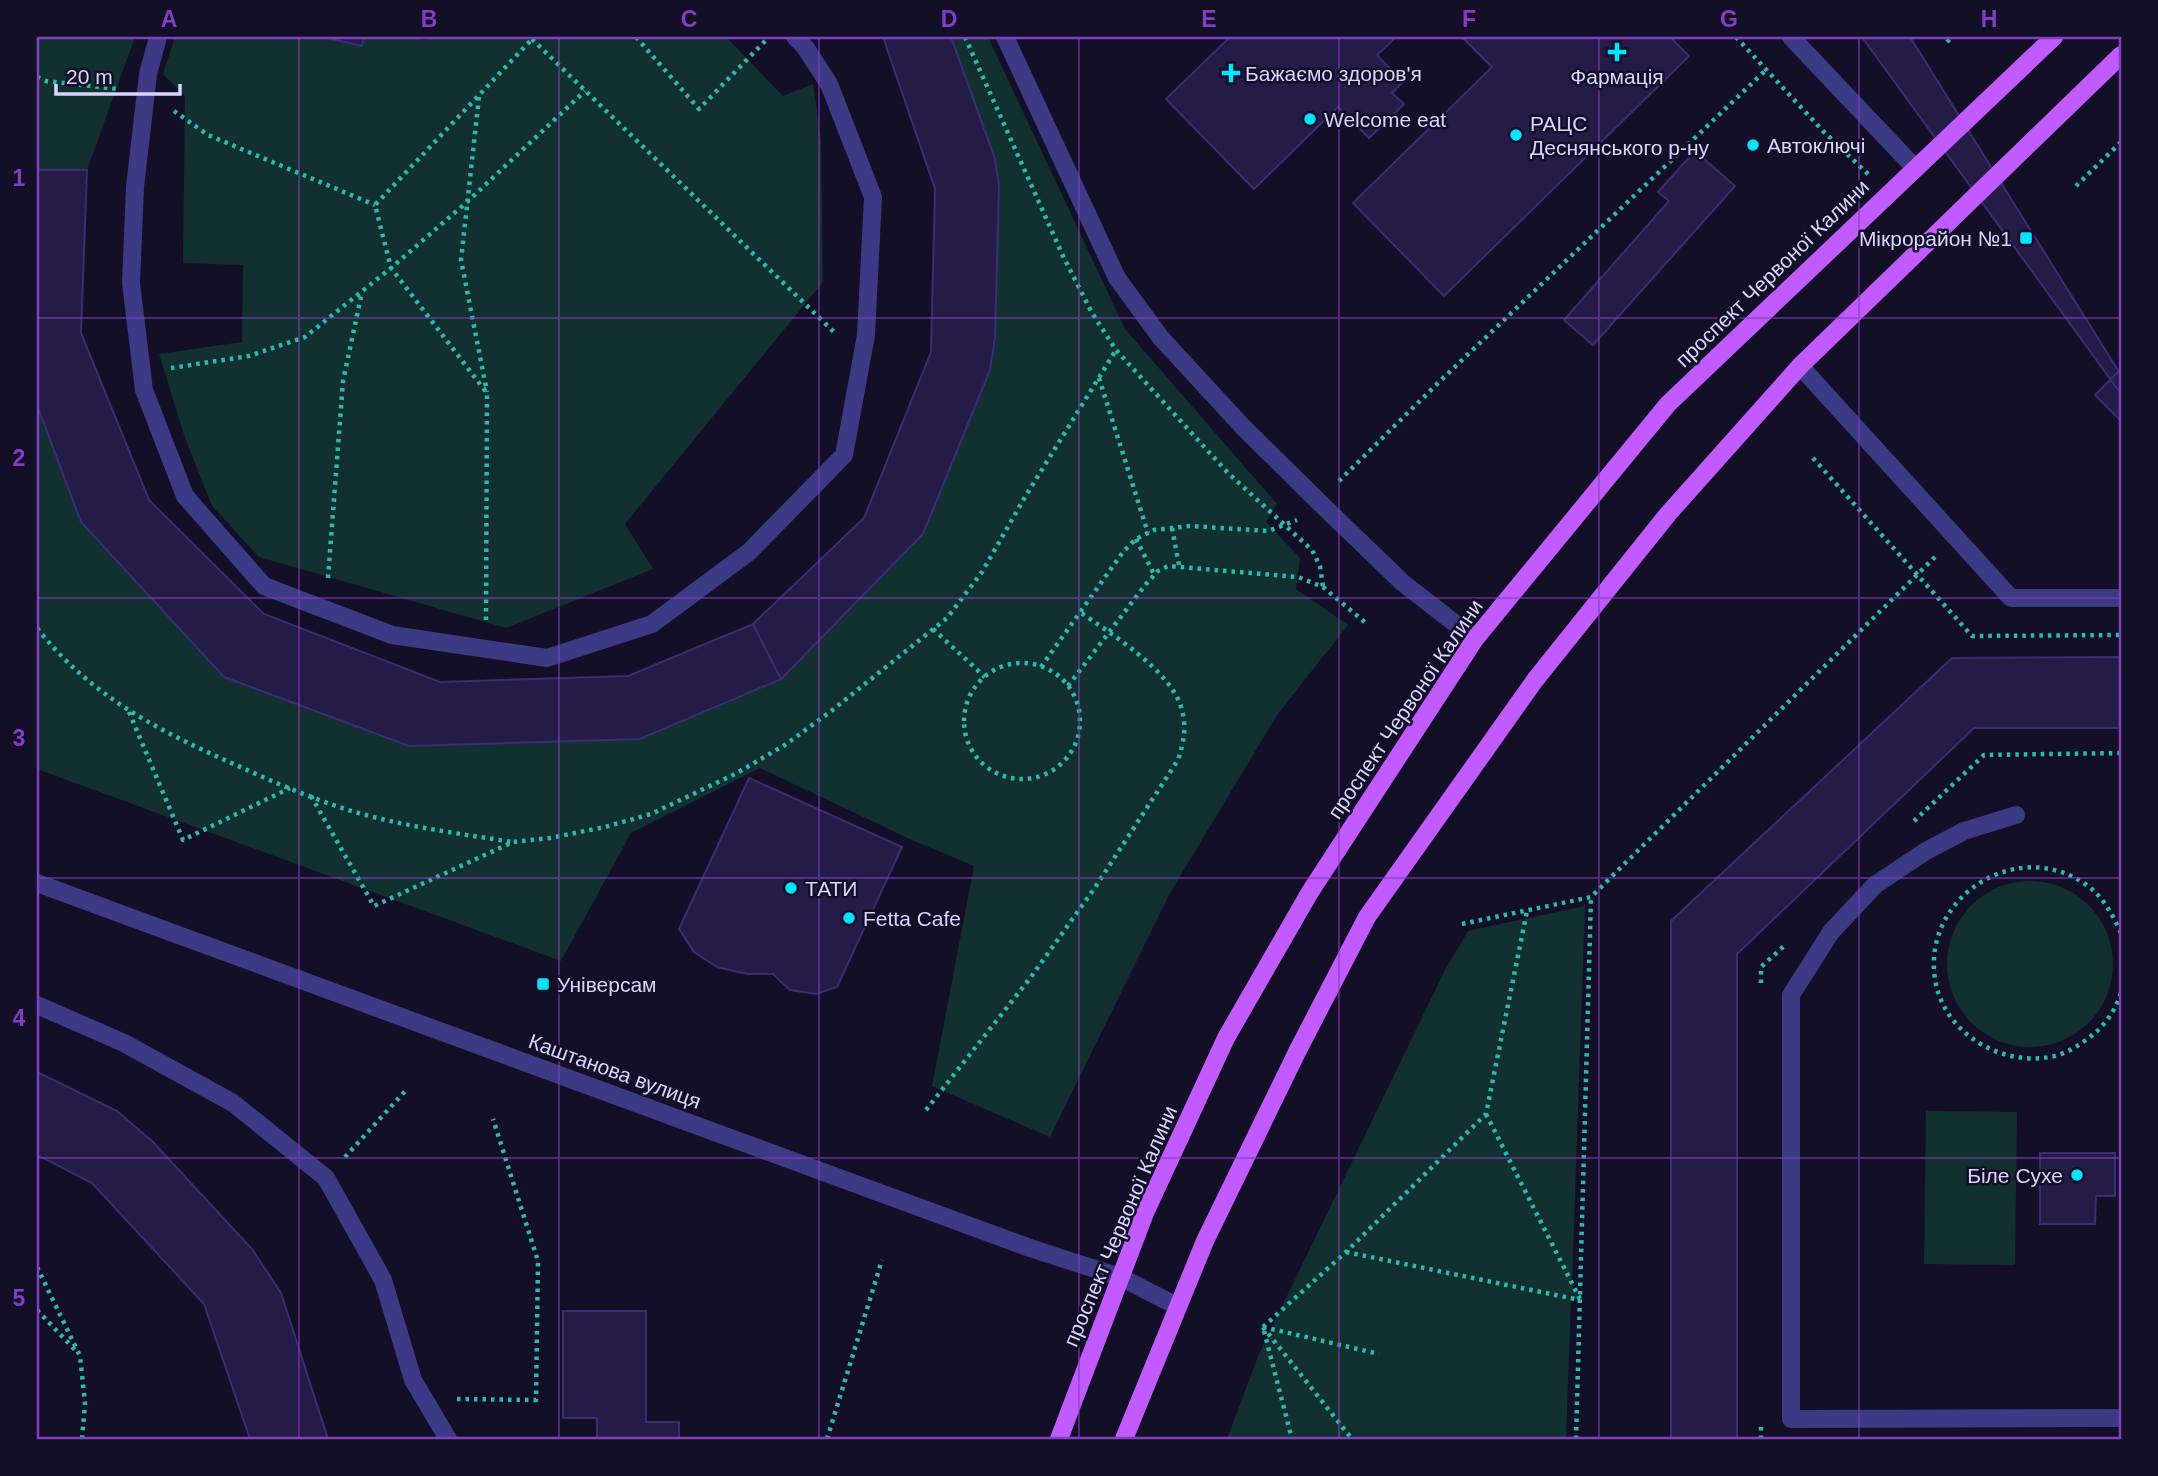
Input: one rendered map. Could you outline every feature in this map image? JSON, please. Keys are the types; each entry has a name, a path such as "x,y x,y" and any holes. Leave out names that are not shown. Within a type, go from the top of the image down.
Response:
{"main road":[{"name":"проспект Червоної Калини","path":"1059,1439 1145,1213 1226,1038 1310,892 1475,639 1668,404 2054,37"},
{"path":"1124,1439 1205,1241 1367,917 1535,680 1668,514 1800,366 2121,55"}],"street":[{"path":"158,37 148,74 135,187 131,283 144,390 185,496 264,586 392,635 547,658 652,624 749,552 844,455 866,335 873,197 829,84 805,47 795,37"},
{"path":"1005,37 1117,278 1161,338 1243,427 1403,583 1475,639"},
{"path":"1791,37 1915,168"},
{"path":"1800,366 2011,598 2121,598"},
{"path":"2016,815 1964,831 1926,851 1875,885 1831,932 1791,995 1791,1419 2121,1418"},
{"name":"Каштанова вулиця","path":"37,883 1030,1248 1120,1277 1177,1306"},
{"path":"37,1005 124,1043 233,1103 326,1178 383,1280 413,1380 447,1439"}],"path":[{"path":"636,37 699,109 769,37"},
{"path":"1736,37 1823,131 1888,194"},
{"path":"1947,42 1952,37"},
{"path":"375,205 533,38 862,359"},
{"path":"1041,667 1123,552 1136,540 1154,530 1190,526 1268,530 1293,523 1319,502 1439,382 1767,69"},
{"path":"37,77 85,87 146,91 208,135 375,205"},
{"path":"142,372 249,356 305,337 467,202 585,91"},
{"path":"479,96 461,260 487,393 486,649"},
{"path":"2076,186 2121,142"},
{"path":"375,205 391,268 487,393"},
{"path":"326,610 343,381 362,291"},
{"path":"37,628 58,655 112,701 174,738 345,809 422,827 513,842 605,827 640,817 726,779 785,745 831,712 947,618 982,572 1025,497 1116,351"},
{"path":"1099,378 1148,533"},
{"path":"1172,528 1179,566"},
{"path":"1462,924 1591,897 1955,537"},
{"path":"1136,540 1154,575"},
{"path":"1069,686 1154,575 1168,566 1298,577 1323,587 1367,624"},
{"path":"926,1110 1031,977 1086,900 1178,760 1184,741 1181,706 1170,686 1153,668 1080,612"},
{"path":"933,629 985,677"},
{"path":"1018,663 1041,667 1054,673 1069,686 1078,702 1081,722 1078,740 1069,757 1055,770 1037,778 1018,780 999,775 983,764 971,749 965,730 965,711 972,693 985,677 1000,668 1018,663"},
{"path":"129,711 183,840 290,788"},
{"path":"1984,754 2121,753"},
{"path":"311,796 374,906 513,842"},
{"path":"2121,933 2108,906 2088,886 2062,873 2034,867 2006,870 1979,881 1957,900 1942,924 1934,952 1935,981 1945,1007 1963,1033 1989,1050 2020,1059 2052,1057 2081,1044 2105,1024 2121,992"},
{"path":"1576,1439 1591,897"},
{"path":"1263,1327 1346,1252 1486,1114 1527,911"},
{"path":"326,1178 408,1088"},
{"path":"1486,1114 1580,1300"},
{"path":"424,1399 536,1400 538,1261 493,1119"},
{"path":"1346,1252 1580,1300"},
{"path":"827,1439 882,1259"},
{"path":"37,1267 80,1356 85,1403 82,1439"},
{"path":"37,1310 80,1356"},
{"path":"1263,1327 1379,1354"},
{"path":"1263,1327 1292,1439"},
{"path":"1263,1327 1352,1439"}],"green space":[{"path":"37,37 135,37 87,170 37,170"},
{"path":"175,37 323,37 361,46 364,37 410,37 425,40 427,37 726,37 783,96 813,84 821,140 823,282 625,524 653,569 506,628 259,557 212,506 185,438 159,354 242,342 243,265 183,263 185,96 163,74"},
{"path":"951,37 988,37 1125,329 1277,504 1266,522 1300,558 1296,589 1348,625 1277,715 1170,893 1050,1137 932,1086 974,866 912,840 760,768 631,833 561,961 37,769 37,405 81,522 224,677 409,746 640,739 781,679 923,534 990,370 995,337 999,186 995,159"},
{"path":"2030,881 2062,887 2089,905 2107,932 2113,964 2107,996 2089,1023 2062,1041 2030,1047 1998,1041 1971,1023 1953,996 1947,964 1953,932 1971,905 1998,887"},
{"path":"1585,906 1572,1284 1580,1300 1571,1299 1566,1439 1227,1439 1259,1354 1444,972 1468,931"},
{"path":"1926,1111 2017,1112 2015,1265 1924,1264"}],"building":[{"path":"323,37 364,37 362,46"},
{"path":"883,37 951,37 995,159 999,186 995,337 990,370 923,534 781,679 753,624 864,518 931,352 935,189"},
{"path":"1230,37 1396,37 1377,55 1403,82 1392,93 1404,104 1369,138 1338,107 1254,189 1166,99"},
{"name":"РАЦС Деснянського р-ну","path":"1462,37 1670,37 1689,56 1444,296 1353,203 1492,67"},
{"path":"1862,37 1910,37 2121,375 2121,394"},
{"path":"1695,151 1735,186 1593,345 1564,320 1669,201 1658,192"},
{"path":"37,170 87,170 81,333 149,500 264,614 440,682 628,676 753,624 781,679 640,739 409,746 224,677 81,522 37,405"},
{"path":"2121,369 2121,421 2095,395"},
{"path":"2121,657 2121,728 1974,728 1737,954 1737,1439 1671,1439 1671,921 1952,658"},
{"name":"ТАТИ","path":"749,778 902,847 837,987 816,994 790,990 773,974 747,974 717,967 694,952 679,929"},
{"path":"37,1072 117,1111 152,1141 252,1249 281,1293 328,1439 250,1439 204,1304 92,1183 37,1155"},
{"name":"Біле Сухе","path":"2040,1153 2115,1153 2115,1196 2096,1196 2095,1224 2040,1224"},
{"path":"563,1311 646,1311 646,1422 679,1422 679,1439 597,1439 597,1418 563,1418"}],"place":[{"name":"Фармація","path":"1617,52"},
{"name":"Бажаємо здоров'я","path":"1231,73"},
{"name":"Welcome eat","path":"1310,119"},
{"name":"РАЦС Деснянського р-ну","path":"1516,135"},
{"name":"Автоключі","path":"1753,145"},
{"name":"Мікрорайон №1","path":"2026,238"},
{"name":"ТАТИ","path":"791,888"},
{"name":"Fetta Cafe","path":"849,918"},
{"name":"Універсам","path":"543,984"},
{"name":"Біле Сухе","path":"2077,1175"}]}
